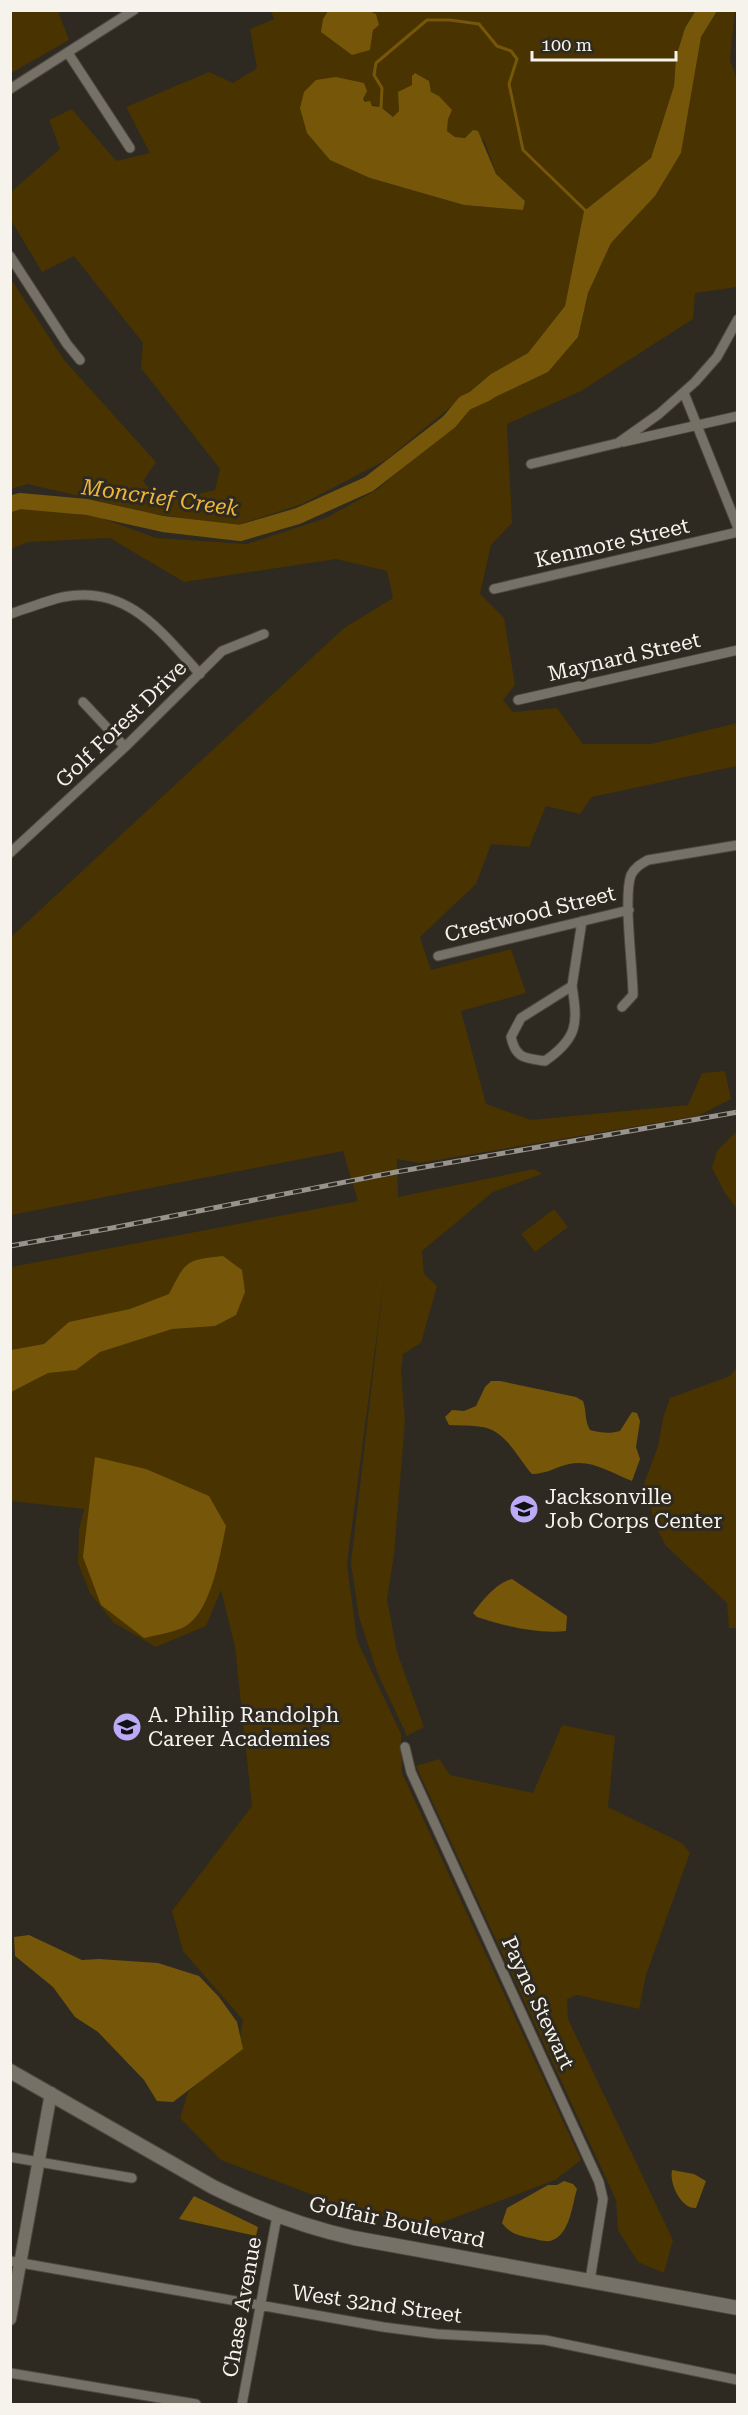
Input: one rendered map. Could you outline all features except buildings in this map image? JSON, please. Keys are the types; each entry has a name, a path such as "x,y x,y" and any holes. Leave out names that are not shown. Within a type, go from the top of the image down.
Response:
{"main road":[{"name":"Golfair Boulevard","path":"10,2071 213,2187 277,2216 354,2238 738,2308"}],"street":[{"path":"10,89 134,10"},
{"path":"68,53 130,148"},
{"path":"10,256 67,344 81,360"},
{"path":"618,443 684,393 717,357 738,320"},
{"path":"684,393 738,530"},
{"path":"531,464 738,416"},
{"name":"Kenmore Street","path":"494,589 738,530"},
{"path":"10,614 63,597 106,598 122,603 153,623 200,675"},
{"name":"Golf Forest Drive","path":"10,853 125,747 222,651 264,634"},
{"name":"Maynard Street","path":"518,700 738,650"},
{"path":"83,702 125,747"},
{"name":"Crestwood Street","path":"438,956 629,910 629,882 638,865 648,860 738,845"},
{"path":"622,1007 633,995 629,910"},
{"path":"572,986 522,1018 511,1036 513,1048 519,1055 545,1061 564,1048 575,1025 572,986 582,921"},
{"name":"Payne Stewart","path":"405,1747 411,1772 599,2182 603,2199 590,2280"},
{"path":"10,2319 16,2262 39,2162 51,2093"},
{"path":"10,2157 132,2178"},
{"name":"Chase Avenue","path":"243,2404 277,2216"},
{"name":"West 32nd Street","path":"16,2262 427,2333 545,2340 738,2380"},
{"path":"10,2373 196,2404"}],"shaded area":[{"path":"11,10 58,11 69,40 11,73"},
{"path":"696,10 717,11 701,37 681,153 655,196 611,243 588,293 578,337 548,372 472,408 466,395 491,374 528,353 565,306 584,211 651,158 674,86 676,57 685,28"},
{"path":"271,11 328,11 323,19 370,50 376,14 369,11 696,11 685,28 676,57 674,86 651,158 584,211 565,306 528,353 491,374 386,460 302,504 235,526 150,513 28,484 11,489 11,279 64,360 156,462 143,481 161,502 215,490 220,469 141,368 143,343 74,256 42,272 11,220 11,192 60,149 49,120 72,109 116,161 150,153 126,107 209,72 233,83 257,68 250,29 274,19","holes":["337,77 367,91 363,99 369,104 381,107 393,117 399,111 406,89 413,85 439,96 448,107 447,131 455,137 465,138 473,130 485,142 496,174 525,201 523,210 464,205 370,178"]},
{"path":"328,11 369,11 376,14 379,25 373,30 370,50 352,55 321,32 323,19"},
{"path":"717,11 735,11 730,60 738,82 737,287 695,293 693,319 581,391 507,424 512,523 491,545 480,594 504,618 515,685 503,700 513,712 557,708 583,744 651,744 737,723 737,766 592,797 580,814 546,806 529,847 491,844 476,884 420,937 431,970 511,949 526,993 461,1011 486,1104 531,1120 688,1105 702,1073 725,1071 731,1099 698,1116 419,1163 397,1159 398,1197 534,1169 542,1174 493,1192 422,1251 424,1274 437,1286 421,1343 403,1354 401,1372 405,1421 394,1555 387,1599 397,1652 424,1727 407,1736 377,1672 359,1617 351,1563 384,1280 347,1564 357,1640 401,1734 402,1773 581,2160 555,2180 435,2225 358,2212 221,2160 180,2118 188,2092 238,2048 243,2020 183,1951 172,1911 252,1806 235,1647 221,1590 206,1626 156,1647 114,1623 90,1593 78,1563 79,1529 84,1509 11,1501 11,1267 358,1201 343,1151 11,1215 11,937 344,628 393,598 387,571 336,559 184,582 110,538 28,542 11,549 11,512 23,508 99,517 156,538 247,544 326,518 378,489 472,408 548,372 578,337 588,293 611,243 655,196 681,153 701,37"},
{"path":"415,73 429,81 431,92 439,96 452,110 448,119 447,131 455,137 465,138 473,130 478,131 496,174 525,201 523,210 464,205 370,178 330,160 307,133 300,108 304,92 316,80 336,77 364,83 367,91 363,99 365,102 370,101 372,106 381,107 393,117 399,111 398,92 412,85 412,76"},
{"path":"737,1131 737,1209 725,1193 712,1168 717,1151"},
{"path":"554,1209 568,1227 535,1252 521,1234"},
{"path":"223,1256 242,1270 245,1292 236,1315 215,1326 172,1329 100,1352 76,1370 48,1373 11,1392 11,1350 44,1344 69,1322 130,1309 169,1294 188,1264 201,1259"},
{"path":"737,1367 738,1628 729,1628 727,1603 666,1546 653,1521 650,1496 644,1484 658,1446 663,1418 670,1398 730,1376"},
{"path":"491,1381 576,1397 583,1401 588,1426 594,1431 609,1433 620,1431 632,1412 637,1413 640,1421 636,1447 640,1459 632,1481 586,1463 569,1464 532,1474 505,1439 490,1429 449,1425 445,1417 452,1410 464,1411 476,1406 485,1387"},
{"path":"95,1457 146,1469 209,1496 226,1526 217,1568 207,1599 191,1623 180,1629 144,1638 101,1605 83,1557"},
{"path":"512,1579 567,1616 566,1631 521,1628 477,1617 473,1613 495,1588"},
{"path":"562,1725 615,1736 608,1807 682,1843 690,1853 646,1975 639,2009 577,1995 567,1999 568,2019 673,2240 664,2273 638,2262 618,2230 616,2200 416,1766 439,1759 450,1775 533,1793"},
{"path":"29,1935 82,1960 158,1963 199,1976 219,1997 237,2022 243,2049 173,2102 157,2101 144,2080 98,2032 75,2017 53,1987 15,1956 14,1937"},
{"path":"672,2170 694,2174 706,2181 696,2208 686,2204 677,2194 672,2182"},
{"path":"564,2181 573,2184 577,2189 566,2227 557,2238 545,2241 522,2236 511,2232 502,2223 507,2208 548,2185 557,2185"},
{"path":"194,2196 258,2227 256,2236 179,2219"}],"waterway":[{"path":"381,107 382,88 374,75 376,63 427,20 479,24 497,46 511,51 517,59 509,84 523,150 586,211"},
{"name":"Moncrief Creek","path":"10,504 20,501 87,507 163,524 240,533 298,516 369,484 449,422 465,403 487,393"}],"railway":[{"path":"10,1246 396,1172 738,1112"}],"place":[{"name":"Jacksonville Job Corps Center","path":"524,1509"},
{"name":"A. Philip Randolph Career Academies","path":"127,1727"}]}
